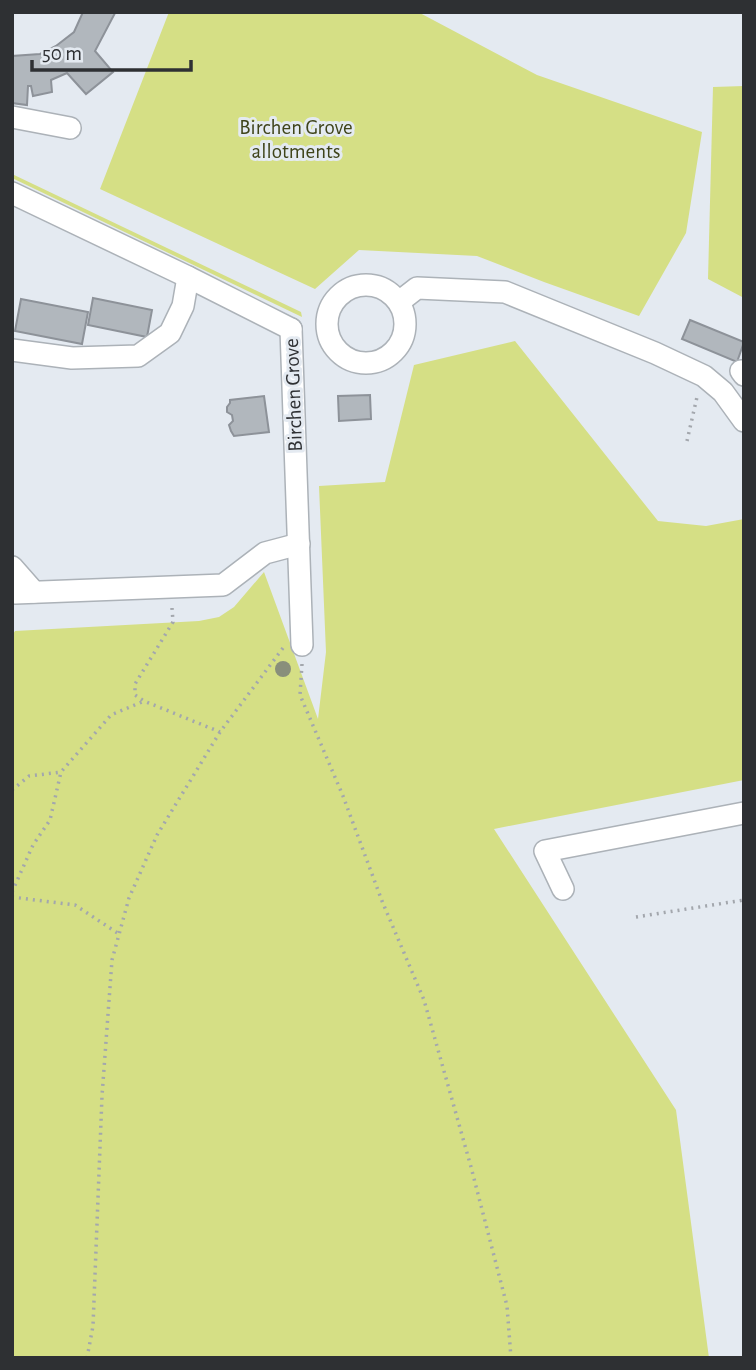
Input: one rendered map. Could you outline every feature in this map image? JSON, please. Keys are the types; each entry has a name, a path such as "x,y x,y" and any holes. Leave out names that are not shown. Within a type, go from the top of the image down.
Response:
{"street":[{"path":"12,117 70,128"},
{"name":"Birchen Grove","path":"12,193 291,329 299,544 294,645"},
{"path":"12,351 72,359 138,356 170,333 183,306 188,277"},
{"path":"358,285 370,285 381,287 399,302 405,326 396,350 386,358 361,363 339,352 331,341 327,325 331,305 338,296 358,285"},
{"path":"399,302 417,288 505,292 704,376 743,417"},
{"path":"291,329 306,325 327,325"},
{"path":"12,567 25,592 223,585 265,553 299,544"},
{"path":"563,889 545,851 744,813"}],"path":[{"path":"687,441 699,388"},
{"path":"170,587 173,622 135,684 135,695 220,732"},
{"path":"87,1358 93,1326 102,1096 112,960 129,898 157,835 220,732 294,645"},
{"path":"294,645 300,695 424,1000 507,1306 511,1358"},
{"path":"119,934 75,905 12,894 33,845 50,820 61,772 111,715 144,701"},
{"path":"12,790 29,776 61,772"},
{"path":"636,917 744,900"}],"green space":[{"name":"Birchen Grove allotments","path":"169,12 418,12 537,75 702,132 686,233 639,316 477,256 359,250 315,289 100,189"},
{"path":"744,86 744,298 708,279 713,87"},
{"path":"12,174 301,312 302,317 12,178"},
{"path":"515,341 658,521 706,526 744,519 744,780 494,829 676,1110 709,1358 12,1358 12,636 15,631 199,621 219,617 234,607 264,572 318,719 326,652 319,486 385,482 414,365"}],"building":[{"path":"83,12 117,12 95,51 113,72 86,94 67,73 51,80 52,92 33,96 31,86 28,86 27,105 12,103 12,56 40,54 56,46 74,32"},
{"path":"93,298 152,310 147,337 88,325"},
{"path":"21,299 88,312 82,344 15,331"},
{"path":"690,320 744,342 737,362 682,339"},
{"path":"370,395 371,419 339,421 338,396"},
{"path":"264,396 269,432 234,436 229,425 233,421 232,415 227,412 230,400"}]}
